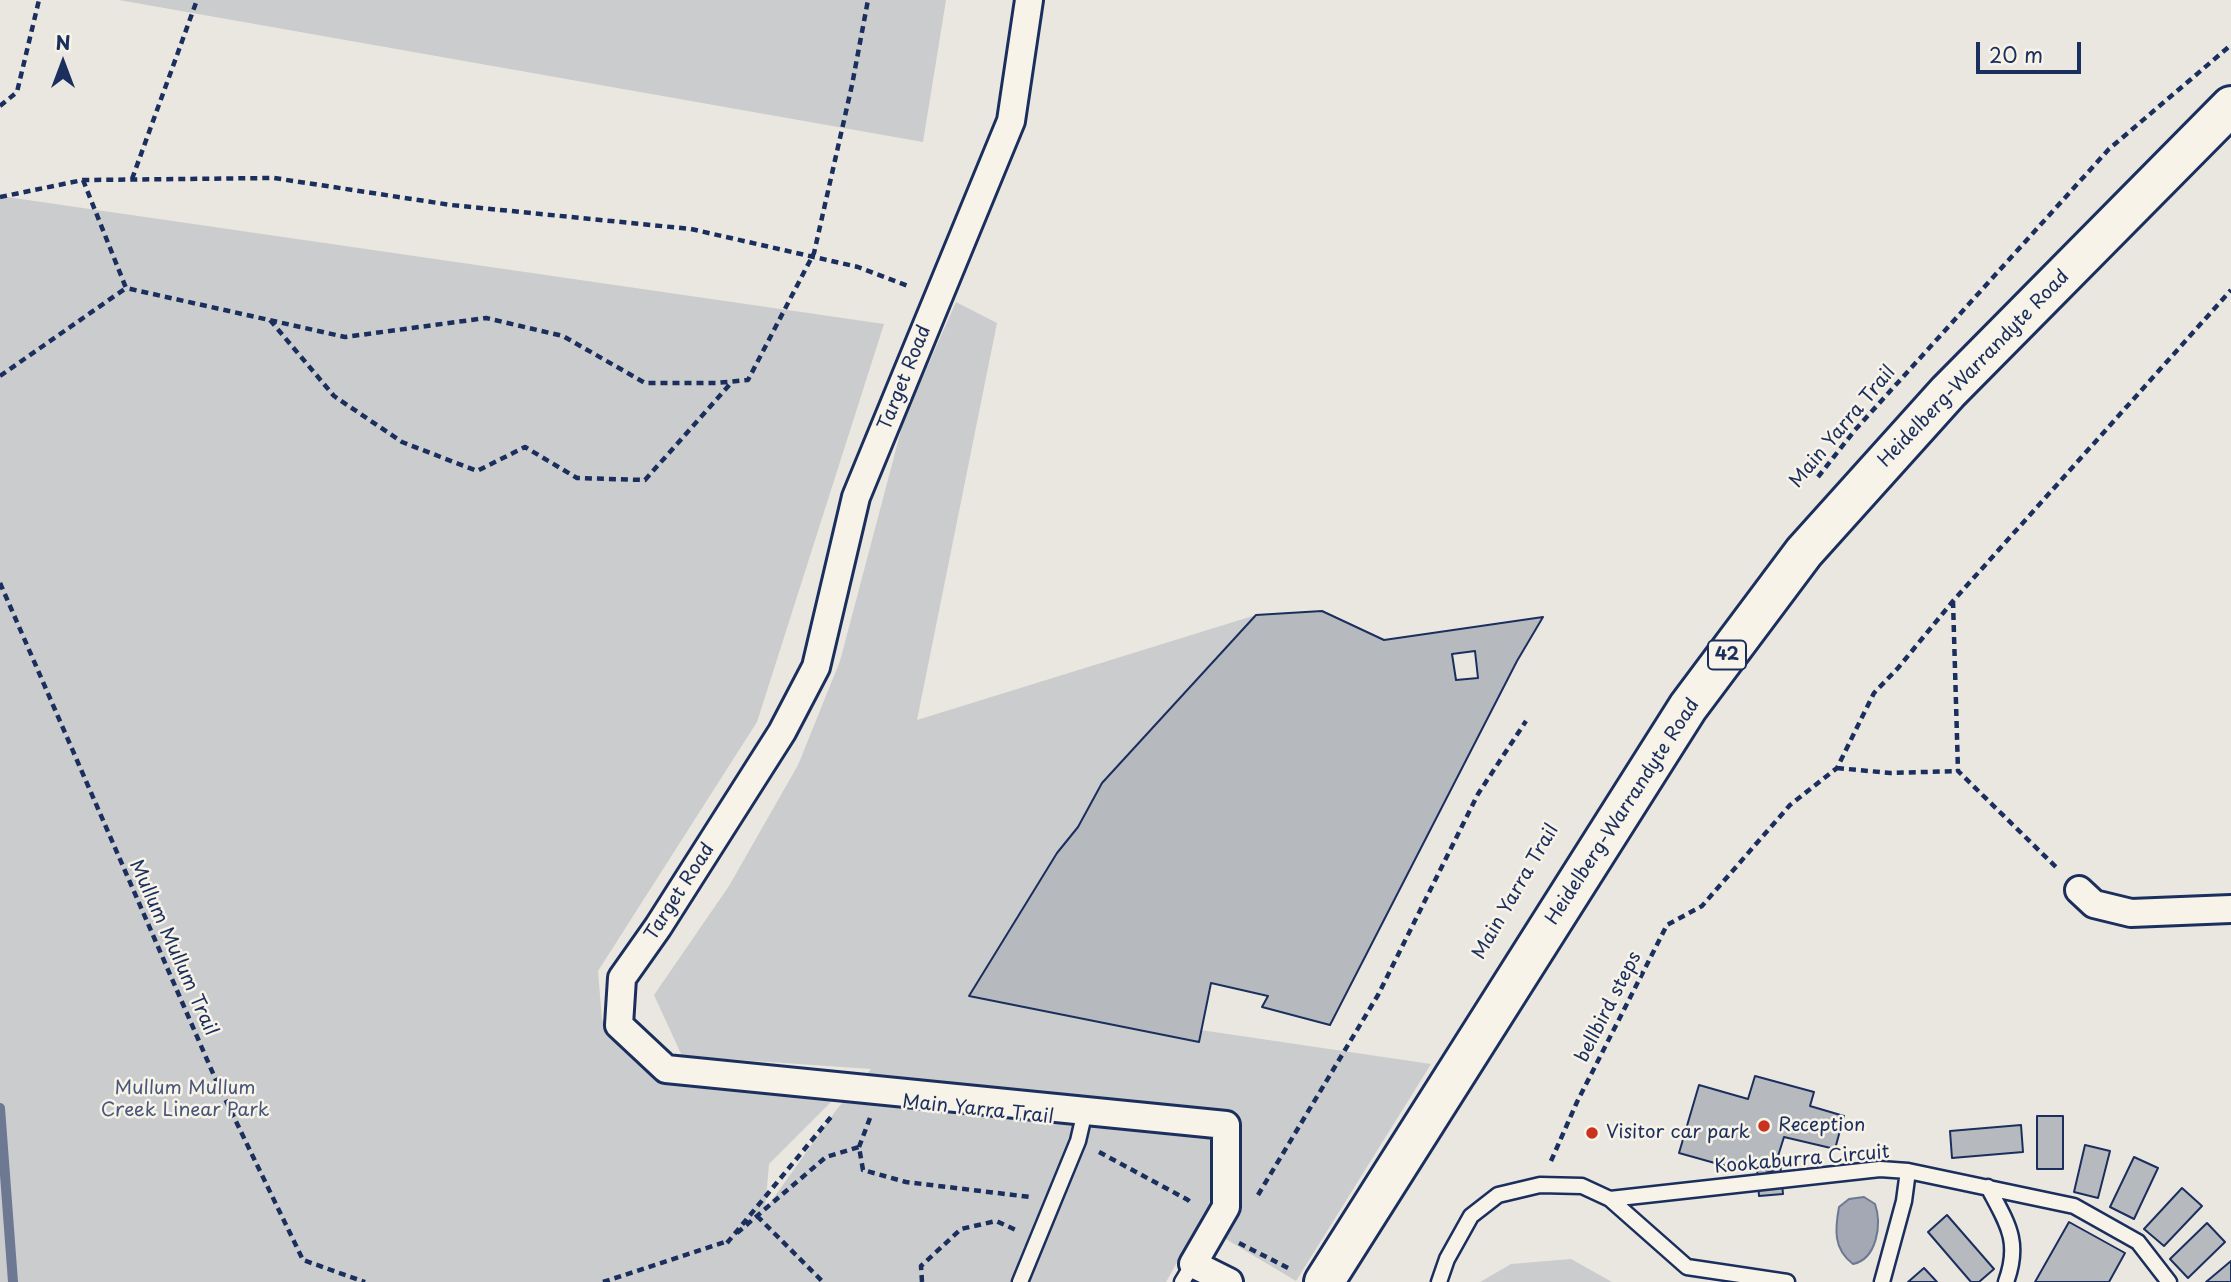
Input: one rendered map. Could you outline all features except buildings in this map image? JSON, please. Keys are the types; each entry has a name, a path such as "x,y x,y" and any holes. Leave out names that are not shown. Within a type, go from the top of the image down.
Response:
{"main road":[{"name":"Heidelberg-Warrandyte Road","path":"1309,1276 1688,707 1804,552 1948,392 2231,106"}],"street":[{"name":"Target Road","path":"1029,0 1011,121 856,497 816,667 782,732 658,927 622,978 619,1026 666,1069 1226,1125 1226,1207 1188,1273 1229,1282"},
{"path":"2079,890 2094,904 2131,913 2231,909"}],"lane":[{"path":"1020,1282 1078,1141 1085,1111"},
{"name":"Kookaburra Circuit","path":"1610,1199 1880,1169 1908,1171 2074,1206 2138,1242 2169,1282"},
{"path":"1882,1282 1904,1201 1908,1171"},
{"path":"1439,1282 1447,1259 1471,1216 1498,1195 1540,1185 1582,1186 1610,1199 1687,1267 1787,1282"},
{"path":"1988,1187 2011,1231 2012,1266 2006,1282"}],"path":[{"path":"0,106 17,92 39,0"},
{"path":"132,179 197,0"},
{"path":"0,376 126,288 345,337 486,318 563,336 645,383 748,380 811,257 852,85 868,0"},
{"name":"Main Yarra Trail","path":"1810,487 1855,430 2109,149 2231,45"},
{"path":"0,197 83,180 274,178 451,205 691,229 858,267 938,298"},
{"path":"83,180 126,288"},
{"path":"1958,771 1890,773 1837,768 1874,693 2231,290"},
{"path":"269,320 334,396 402,442 477,471 525,447 577,478 645,480 733,381"},
{"name":"Mullum Mullum Trail","path":"0,583 215,1078 303,1260 365,1282"},
{"path":"1953,601 1958,771 2079,890"},
{"path":"1253,1204 1378,995 1478,794 1526,721"},
{"name":"bellbird steps","path":"1540,1185 1577,1102 1667,925 1702,906 1790,805 1837,768"},
{"path":"727,1243 837,1109"},
{"path":"860,1112 872,1113"},
{"name":"Main Yarra Trail","path":"1078,1141 1188,1200 1213,1229 1309,1276"},
{"path":"603,1282 727,1243 826,1157 859,1147 863,1170 895,1179 1055,1199"},
{"path":"757,1216 823,1282"},
{"path":"922,1282 920,1266 961,1230 996,1221 1038,1239"}],"green space":[{"path":"119,0 946,0 923,142"},
{"name":"Mullum Mullum Creek Linear Park","path":"0,196 884,324 757,722 598,971 602,1020 658,1079 835,1098 769,1164 765,1210 837,1109 871,1069 682,1056 654,995 729,886 798,765 840,661 904,419 956,302 997,323 917,720 1256,615 1102,783 1078,827 970,996 1431,1064 1296,1281 1199,1223 1166,1282 0,1282"},
{"path":"1571,1259 1612,1282 1480,1282 1511,1264"}],"shaded area":[{"path":"1864,1197 1875,1204 1878,1221 1876,1240 1868,1255 1853,1264 1842,1252 1837,1238 1839,1207 1849,1199"}],"waterway":[{"path":"0,1108 13,1282"}],"place":[{"name":"Reception","path":"1764,1126"},
{"name":"Visitor car park","path":"1592,1133"}]}
